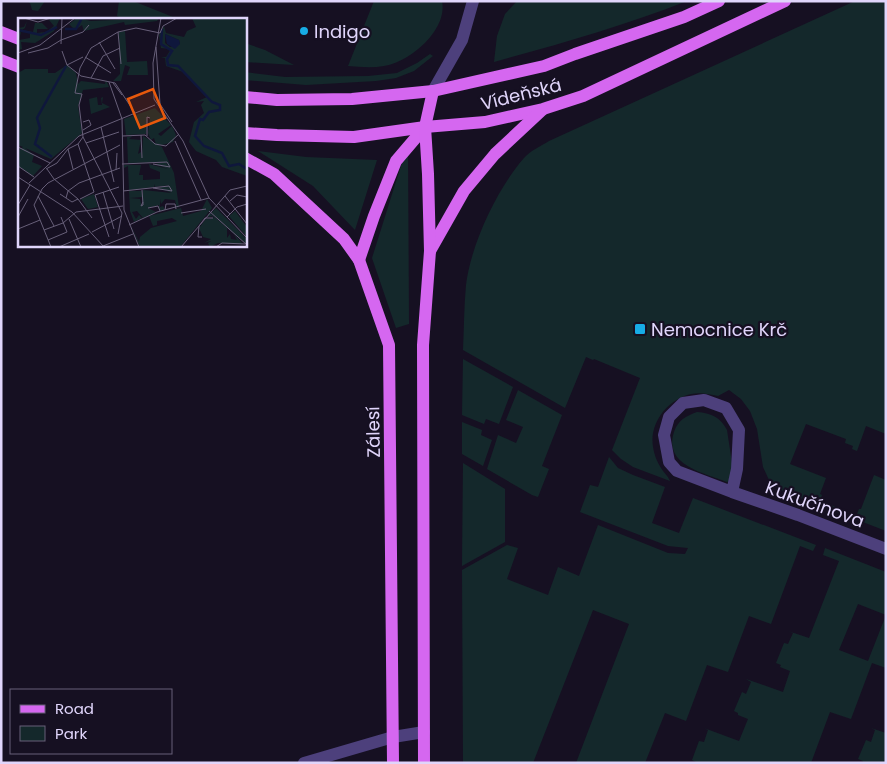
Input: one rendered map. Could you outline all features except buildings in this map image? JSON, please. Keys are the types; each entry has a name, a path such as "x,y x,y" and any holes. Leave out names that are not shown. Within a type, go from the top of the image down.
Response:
{"main road":[{"name":"Vídeňská","path":"246,97 277,100 352,99 433,91 544,66 684,17 719,1"},
{"name":"Vídeňská","path":"246,132 354,137 425,127 485,122 543,109 584,96 785,1"},
{"path":"1,32 18,39"},
{"path":"1,60 18,67"},
{"path":"424,763 423,345 430,251 425,127 433,91"},
{"path":"430,251 464,191 495,154 543,109"},
{"path":"359,260 374,216 396,162 425,127"},
{"name":"Zálesí","path":"246,159 274,174 344,239 359,260 390,345 393,763"}],"street":[{"path":"433,91 459,48 473,1"},
{"name":"Kukučínova","path":"732,492 737,470 739,430 726,408 704,400 683,403 669,417 664,435 669,462 677,471 732,492 798,515 886,549"},
{"path":"304,763 393,737 424,732"}],"green space":[{"path":"26,1 45,1 38,11 32,10 30,3"},
{"path":"119,1 133,1 176,18 121,18 117,16"},
{"path":"374,1 442,1 442,12 439,23 425,43 405,58 379,67 348,66"},
{"path":"517,1 687,1 615,27 494,62 497,36 505,14"},
{"path":"855,1 886,1 886,434 866,426 857,451 852,449 853,446 845,443 846,439 806,424 790,464 826,478 820,494 822,495 820,501 847,511 846,516 780,490 769,480 763,467 757,429 750,411 741,399 729,390 718,396 698,393 691,394 675,401 662,413 654,429 653,447 658,463 670,481 633,467 612,450 640,378 586,357 565,408 463,350 466,285 473,252 495,201 526,155 549,141"},
{"path":"246,43 265,50 294,65 246,62"},
{"path":"430,54 433,56 414,71 396,78 376,81 306,85 246,80 246,72 285,77 368,76 397,73"},
{"path":"258,151 306,157 377,160 355,230 313,186"},
{"path":"408,153 409,324 396,328 372,258 404,156"},
{"path":"463,359 513,387 499,424 486,419 484,424 462,415"},
{"path":"518,390 562,415 542,466 549,469 538,497 487,469 498,435 516,443 523,427 506,420"},
{"path":"697,412 715,416 727,430 734,476 730,481 727,482 697,471 680,460 674,452 672,443 678,424 689,415"},
{"path":"462,422 482,430 481,435 492,440 483,466 462,454"},
{"path":"609,457 618,468 665,487 652,523 679,533 693,498 816,545 813,551 800,546 771,624 749,616 728,672 707,665 686,721 665,713 645,763 576,763 629,624 593,610 533,763 463,763 462,570 507,545 518,548 507,579 548,595 558,567 579,576 598,525 668,553 685,554 688,548 668,546 580,512 590,485 598,487"},
{"path":"463,463 505,489 505,542 462,566"},
{"path":"874,475 886,480 886,531 855,519 859,509 861,509"},
{"path":"825,548 886,572 886,615 886,668 872,663 851,719 830,712 811,763 696,763 692,760 699,741 704,742 708,730 704,728 739,741 748,719 734,711 742,692 746,694 751,682 746,679 783,692 790,671 776,663 784,643 788,644 793,633 788,631 809,638 839,561 823,555","holes":["858,604 886,615 868,661 839,650"]},
{"path":"871,728 886,733 886,763 862,763 863,761 858,759 866,740 871,742 875,730"}],"place":[{"name":"Indigo","path":"304,31"},
{"name":"Nemocnice Krč","path":"640,329"}]}
